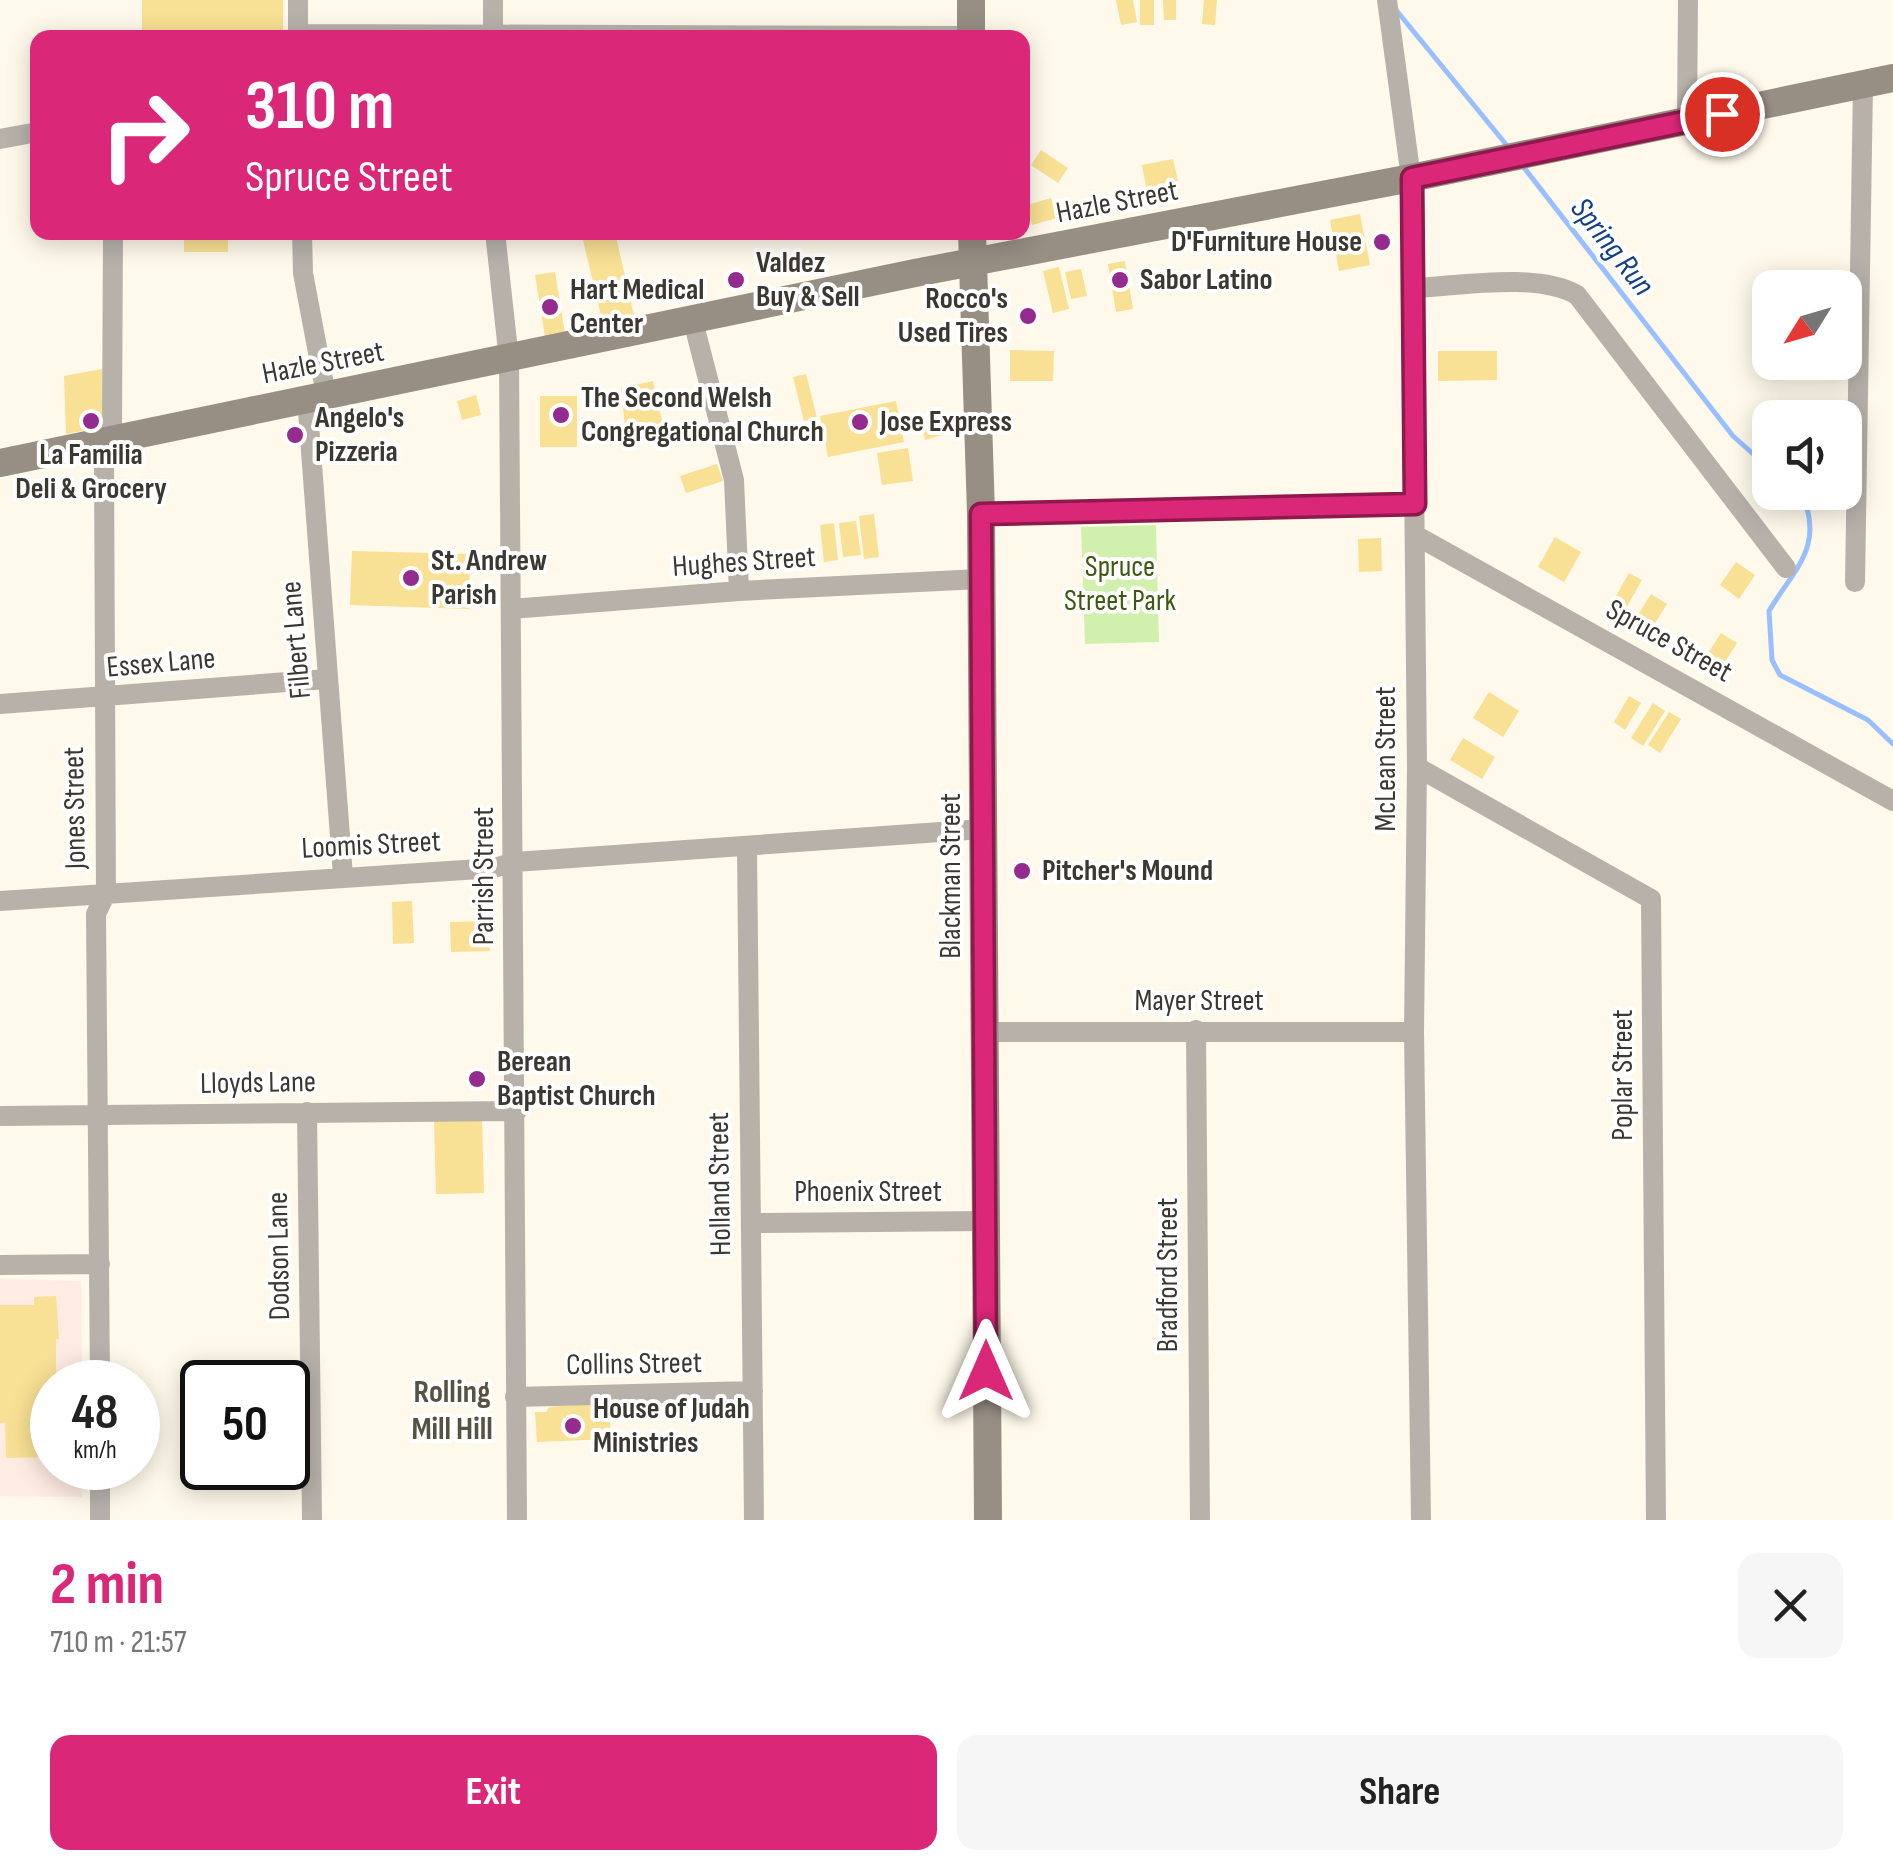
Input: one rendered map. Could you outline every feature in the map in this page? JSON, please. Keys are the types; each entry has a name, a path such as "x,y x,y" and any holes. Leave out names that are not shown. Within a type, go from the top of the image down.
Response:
{"main road":[{"path":"971,0 971,30"},
{"name":"Hazle Street","path":"0,463 1893,78"},
{"name":"Blackman Street","path":"972,240 981,514 988,1520"}],"street":[{"path":"298,0 298,30"},
{"path":"493,0 493,30"},
{"path":"1687,121 1688,0"},
{"name":"McLean Street","path":"1388,4 1412,178 1417,767 1414,1032 1421,1520"},
{"path":"1855,582 1863,85"},
{"path":"0,139 30,133"},
{"name":"Jones Street","path":"100,1360 96,914 106,893 104,698 113,240"},
{"name":"Filbert Lane","path":"302,240 316,397 328,679 344,876"},
{"name":"Parrish Street","path":"496,240 509,360 517,1520"},
{"path":"1413,288 1558,284 1577,296 1786,568"},
{"path":"693,321 734,480 740,591"},
{"path":"981,514 1415,504"},
{"name":"Spruce Street","path":"1415,535 1893,801"},
{"name":"Hughes Street","path":"511,609 740,591 980,579"},
{"name":"Essex Lane","path":"0,704 328,679"},
{"name":"Poplar Street","path":"1417,767 1651,899 1656,1520"},
{"name":"Loomis Street","path":"0,901 494,868 515,862 984,829"},
{"name":"Holland Street","path":"747,848 754,1520"},
{"name":"Bradford Street","path":"1196,1030 1200,1520"},
{"name":"Mayer Street","path":"984,1032 1414,1032"},
{"name":"Lloyds Lane","path":"0,1116 517,1111"},
{"name":"Dodson Lane","path":"307,1112 312,1520"},
{"name":"Phoenix Street","path":"751,1223 985,1222"},
{"path":"0,1265 100,1264"},
{"name":"Collins Street","path":"515,1396 753,1391"},
{"path":"100,1490 100,1520"}],"shaded area":[{"path":"0,1279 81,1281 82,1360 30,1360 30,1490 82,1490 82,1497 0,1496"}],"green space":[{"name":"Spruce Street Park","path":"1156,525 1159,642 1085,644 1081,527"}],"building":[{"path":"142,0 283,0 283,30 142,30"},
{"path":"1116,0 1133,0 1137,22 1121,25"},
{"path":"1140,0 1154,0 1154,25 1140,25"},
{"path":"1163,0 1176,0 1176,20 1164,20"},
{"path":"1204,0 1217,0 1215,25 1202,24"},
{"path":"1041,150 1068,168 1058,183 1031,165"},
{"path":"1173,159 1180,190 1148,197 1142,165"},
{"path":"1051,198 1057,218 1032,225 1030,204"},
{"path":"1360,214 1370,265 1339,271 1330,220"},
{"path":"184,240 228,240 228,252 184,252"},
{"path":"583,240 617,240 636,325 605,332"},
{"path":"1125,261 1133,309 1116,312 1108,264"},
{"path":"1059,267 1069,309 1053,313 1043,271"},
{"path":"1081,269 1087,296 1071,299 1065,272"},
{"name":"Hart Medical Center","path":"555,272 566,340 546,343 535,275"},
{"path":"1010,350 1054,351 1053,381 1010,381"},
{"path":"1438,351 1497,351 1497,380 1438,381"},
{"path":"102,369 103,427 66,434 64,376"},
{"path":"806,374 817,418 804,421 793,377"},
{"path":"653,381 664,429 626,437 621,388"},
{"path":"476,395 481,415 462,420 457,401"},
{"path":"540,396 577,396 577,447 540,447"},
{"path":"896,401 904,442 828,457 820,416"},
{"path":"951,413 956,431 925,440 920,422"},
{"path":"908,448 913,481 882,485 877,453"},
{"path":"717,464 723,481 686,493 680,476"},
{"path":"874,514 879,557 864,559 859,516"},
{"path":"856,521 861,555 843,557 839,523"},
{"path":"834,523 838,560 824,562 820,525"},
{"path":"1555,537 1581,552 1564,582 1538,567"},
{"path":"1381,538 1382,571 1359,572 1358,539"},
{"path":"352,551 470,554 469,609 350,605"},
{"path":"1736,562 1755,575 1739,599 1720,585"},
{"path":"1629,573 1642,580 1625,610 1612,603"},
{"path":"1651,594 1667,604 1652,628 1636,618"},
{"path":"1721,633 1737,643 1717,675 1701,664"},
{"path":"1489,692 1519,711 1503,737 1473,718"},
{"path":"1629,696 1641,703 1625,730 1614,722"},
{"path":"1653,703 1665,711 1643,746 1631,738"},
{"path":"1669,712 1681,719 1660,753 1648,745"},
{"path":"1463,738 1495,757 1482,779 1450,760"},
{"path":"412,901 414,943 393,944 392,902"},
{"path":"489,921 490,951 451,952 450,922"},
{"path":"434,1119 482,1119 484,1193 436,1194"},
{"path":"56,1296 56,1360 30,1360 30,1457 6,1458 5,1423 0,1423 0,1305 34,1305 34,1297"},
{"name":"House of Judah Ministries","path":"610,1402 610,1439 537,1442 535,1412 546,1412 549,1407"}],"waterway":[{"name":"Spring Run","path":"1396,10 1509,148"},
{"name":"Spring Run","path":"1522,165 1733,436 1752,453"},
{"name":"Spring Run","path":"1808,510 1810,527 1804,556 1769,611 1772,660 1780,675 1868,720 1893,744"}],"place":[{"name":"D'Furniture House","path":"1382,242"},
{"name":"Valdez Buy & Sell","path":"736,280"},
{"name":"Sabor Latino","path":"1120,280"},
{"name":"Hart Medical Center","path":"550,307"},
{"name":"Rocco's Used Tires","path":"1028,316"},
{"name":"The Second Welsh Congregational Church","path":"561,415"},
{"name":"La Familia Deli & Grocery","path":"91,421"},
{"name":"Jose Express","path":"860,422"},
{"name":"Angelo's Pizzeria","path":"295,435"},
{"name":"St. Andrew Parish","path":"411,578"},
{"name":"Pitcher's Mound","path":"1022,871"},
{"name":"Berean Baptist Church","path":"477,1079"},
{"name":"House of Judah Ministries","path":"573,1426"}],"district":[{"name":"Rolling Mill Hill","path":"452,1410"}],"route":[{"path":"986,1371 981,514 1415,504 1412,178 1722,114"}]}
